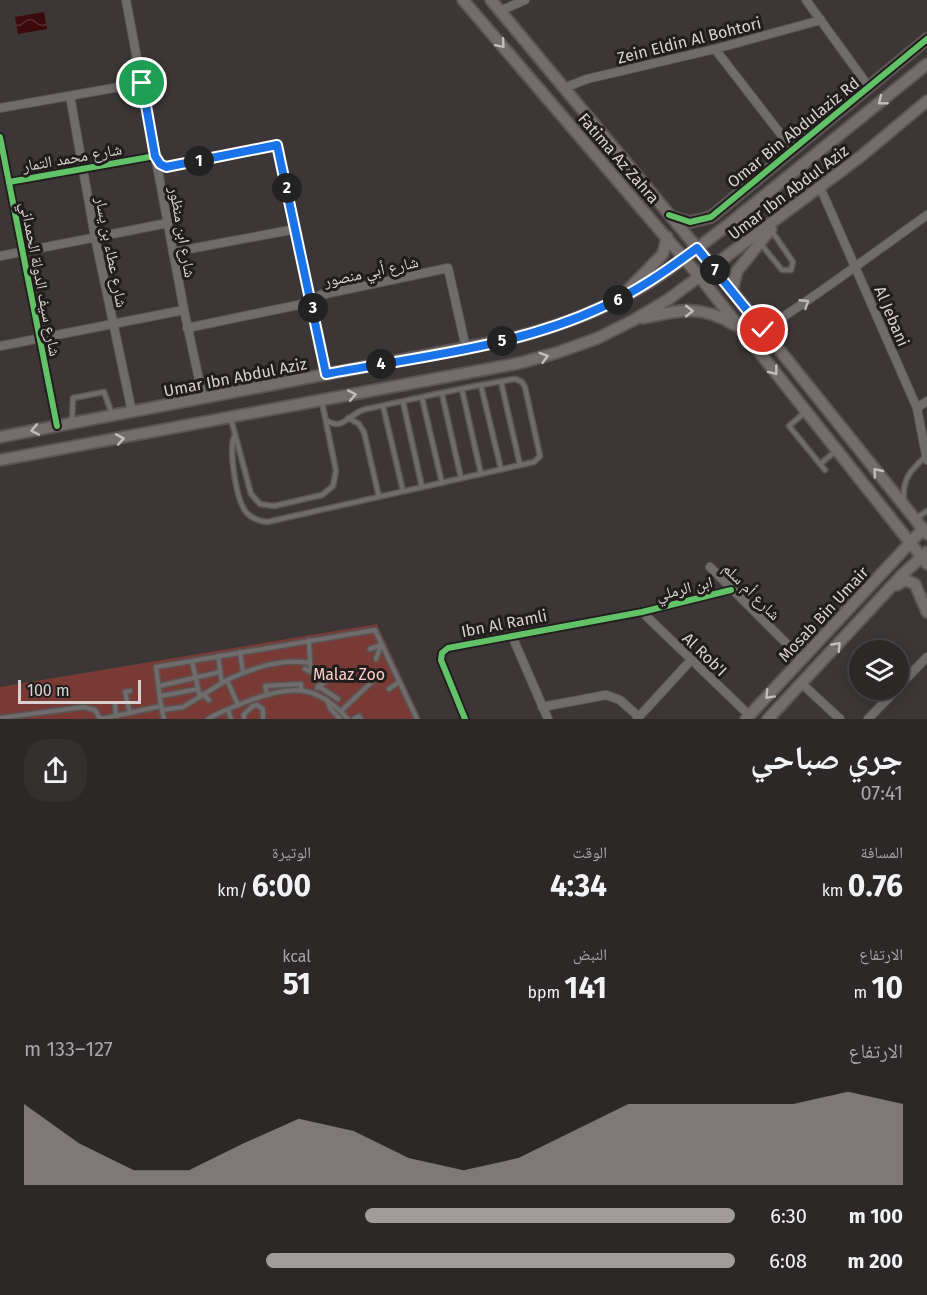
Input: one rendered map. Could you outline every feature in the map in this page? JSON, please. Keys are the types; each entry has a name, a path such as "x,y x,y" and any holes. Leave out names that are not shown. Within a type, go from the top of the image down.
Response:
{"main road":[{"name":"Fatima Az Zahra","path":"463,0 667,237 909,542 925,557"},
{"path":"491,0 713,267 925,532"},
{"name":"Omar Bin Abdulaziz Rd","path":"669,215 690,222 711,217 927,39"},
{"name":"Umar Ibn Abdul Aziz","path":"0,437 466,348 546,329 583,316 618,300 684,258 927,64"},
{"name":"Umar Ibn Abdul Aziz","path":"0,460 540,358 588,342 634,320 669,299 860,157 927,101"},
{"path":"860,157 927,111"},
{"path":"732,291 737,271 780,217"},
{"path":"618,300 663,254 667,237"},
{"path":"634,320 674,311 699,311 724,318 741,329"},
{"path":"896,525 902,529 909,529 913,524 913,517"},
{"name":"Mosab Bin Umair","path":"748,717 909,542 925,532"},
{"name":"Mosab Bin Umair","path":"768,719 890,588 925,557"},
{"path":"877,578 888,575 892,581 890,588"},
{"path":"879,601 905,580 915,584 927,612"}],"street":[{"name":"شارع ابن منظور","path":"126,0 187,328 203,398"},
{"path":"500,11 525,0"},
{"path":"806,0 869,87"},
{"name":"Zein Eldin Al Bohtori","path":"564,88 587,78 715,49 821,20"},
{"path":"715,49 793,150"},
{"path":"0,108 142,83"},
{"name":"شارع عطاء بن يسار","path":"70,96 95,237 132,412"},
{"name":"شارع سيف الدولة الحمداني","path":"0,137 57,426"},
{"name":"شارع محمد التمار","path":"9,182 155,156 160,164 166,167 277,145 296,229"},
{"name":"Al Jebani","path":"820,187 917,408 926,458"},
{"path":"763,330 813,298 927,215"},
{"path":"0,256 168,223"},
{"path":"173,252 296,229 326,374"},
{"name":"شارع أبي منصور","path":"187,328 312,302 320,295 448,268 466,348"},
{"path":"0,346 184,310"},
{"path":"917,408 927,401"},
{"name":"شارع أم سلم","path":"710,567 802,659"},
{"name":"ابن الرملي","path":"642,612 731,590"},
{"name":"Ibn Al Ramli","path":"465,719 441,660 442,653 451,647 642,612"},
{"name":"Al Rob'I","path":"642,612 748,717"},
{"path":"512,636 548,719"},
{"path":"909,676 927,657"},
{"path":"542,707 606,695 620,700 638,718 692,660"},
{"path":"801,684 840,719"},
{"path":"868,719 886,700"}],"lane":[{"path":"759,242 782,270 788,271 793,267 792,259 770,229"},
{"path":"234,437 231,453 242,505 256,520 272,521 536,461 540,454 525,387 516,379 359,411 338,425 326,420"},
{"path":"501,382 520,465"},
{"path":"481,386 501,469"},
{"path":"462,390 481,474"},
{"path":"72,423 74,398 104,392 113,416"},
{"path":"442,394 462,478"},
{"path":"422,398 442,483"},
{"path":"231,418 250,494 261,504 274,506 322,495 333,486 336,471 322,401"},
{"path":"403,402 422,487"},
{"path":"383,406 403,491"},
{"path":"806,412 789,426 825,470"},
{"path":"348,418 359,424 364,432 379,497"},
{"path":"820,464 837,450"},
{"path":"905,507 904,481 911,471 926,458"},
{"path":"913,517 927,511"},
{"path":"164,719 156,667 375,630 417,719"},
{"path":"305,669 311,672 309,640"},
{"path":"370,650 382,644"},
{"path":"376,659 382,644"},
{"path":"240,652 243,673"},
{"path":"218,656 222,683"},
{"path":"192,661 198,689 202,696 209,700"},
{"path":"0,718 84,707 95,710 100,719 162,708 183,707 243,673 274,664 310,663"},
{"path":"159,686 220,672"},
{"path":"341,711 377,677"},
{"path":"314,692 318,686 329,679"},
{"path":"227,680 238,705"},
{"path":"389,689 399,682"},
{"path":"267,694 265,686 301,684 301,689"},
{"path":"318,686 339,698 333,705"},
{"path":"161,696 198,689"},
{"path":"208,719 238,705 252,703 267,694 301,689 314,692 327,700 348,719"},
{"path":"130,691 125,692 130,713"},
{"path":"327,700 330,708 340,719"},
{"path":"244,719 244,714 252,703"},
{"path":"252,703 263,709 263,719"},
{"path":"115,705 116,716"},
{"path":"228,710 231,719"},
{"path":"354,719 359,716 361,719"}],"green space":[{"name":"Malaz Zoo","path":"377,624 421,719 0,719 0,687"}],"water":[{"path":"44,12 47,29 18,34 15,17"}],"cycle path":[{"path":"669,215 690,222 711,217 927,39"},
{"path":"0,137 57,426"},
{"path":"9,182 155,156 166,167 277,145 326,374"},
{"path":"465,719 441,660 442,653 448,648 642,612 731,590"}],"route":[{"path":"142,83 155,156 160,164 166,167 277,145 326,374 490,344 546,329 618,300 652,280 697,248 763,330"}]}
